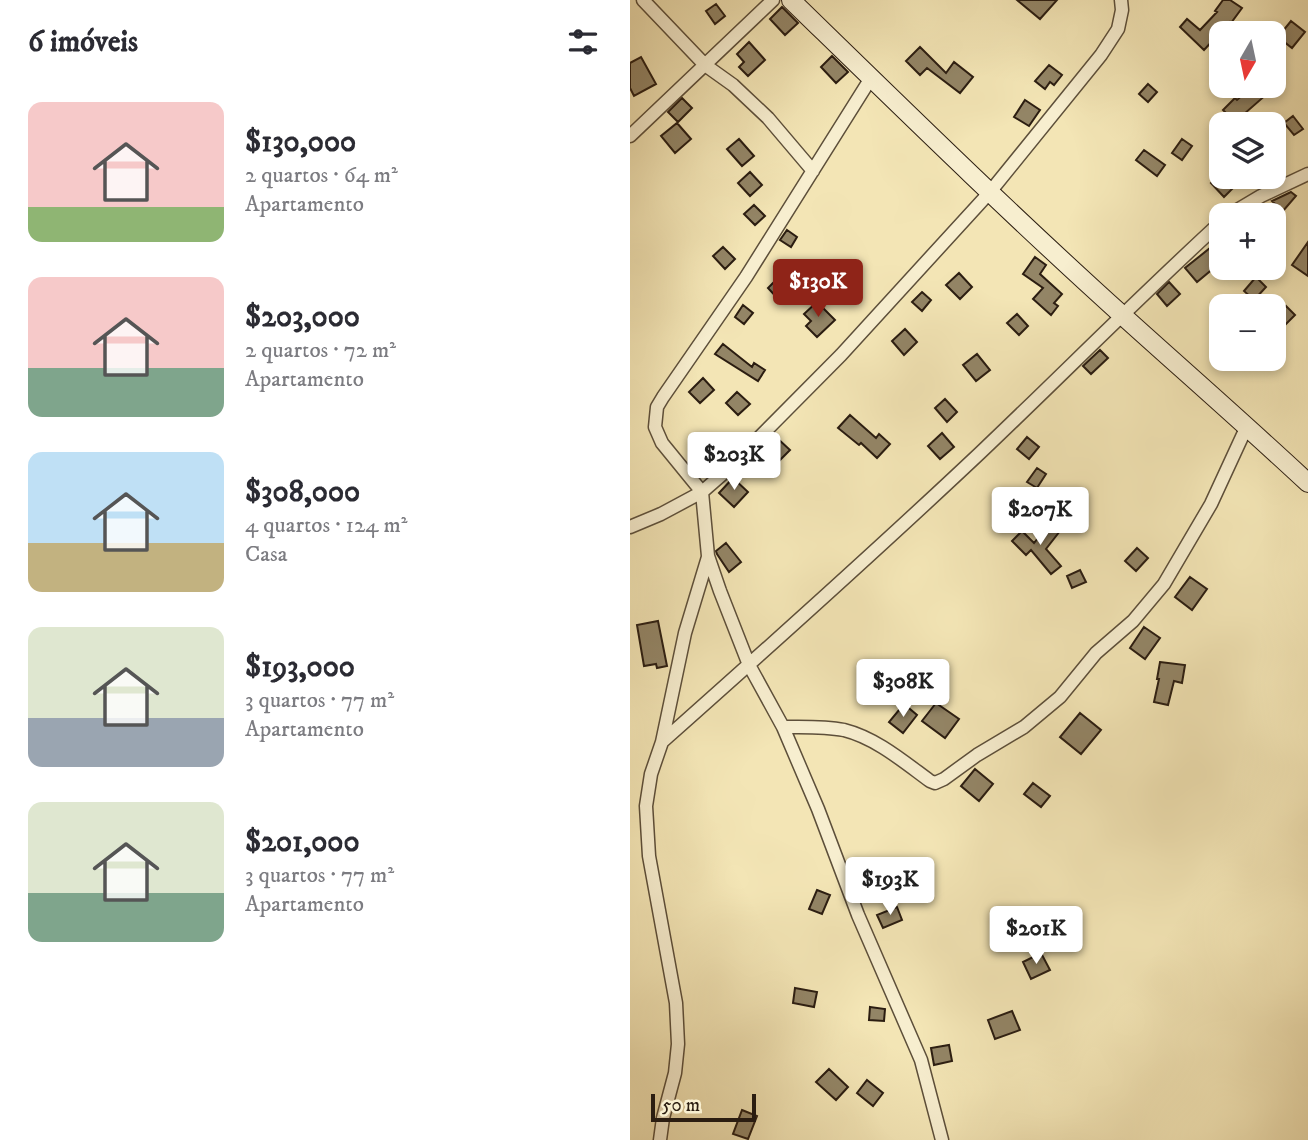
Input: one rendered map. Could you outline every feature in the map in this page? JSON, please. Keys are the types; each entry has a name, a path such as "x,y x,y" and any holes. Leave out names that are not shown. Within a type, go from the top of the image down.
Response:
{"street":[{"path":"643,0 705,65 749,100 813,171"},
{"path":"630,136 773,0"},
{"path":"791,0 990,192 1308,483"},
{"path":"630,527 702,492 841,355 990,192 1101,54 1118,29 1121,0"},
{"path":"871,78 746,277 657,407 655,427 662,443 702,492 708,556 749,665 783,726 858,915 921,1060 942,1140"},
{"path":"1249,203 1308,174"},
{"path":"662,742 981,452 1209,233"},
{"path":"783,726 846,731 881,746 930,781 935,783 944,779 977,755 1024,727 1060,697 1096,653 1133,621 1164,584 1211,503 1247,426"},
{"path":"660,1140 675,1073 678,1044 676,1003 649,856 646,806 651,774 662,742 685,633 708,556"}],"building":[{"path":"1017,0 1057,0 1040,19"},
{"path":"1223,0 1230,0 1242,8 1232,21 1209,21 1209,45 1204,50 1180,27 1187,19 1200,30 1217,12 1215,11"},
{"path":"716,4 725,16 715,24 706,11"},
{"path":"782,7 798,23 785,35 770,19"},
{"path":"1291,21 1305,32 1292,48 1286,43 1286,27"},
{"path":"749,42 765,60 748,76 739,67 744,62 737,54"},
{"path":"920,47 946,73 954,62 973,77 960,93 927,68 920,75 906,61"},
{"path":"832,56 848,72 836,83 821,67"},
{"path":"641,57 656,84 634,96 630,88 630,63"},
{"path":"1049,65 1062,75 1054,85 1050,82 1045,89 1035,81"},
{"path":"1148,84 1157,92 1148,102 1139,94"},
{"path":"682,98 692,108 678,122 668,112"},
{"path":"1235,98 1262,98 1246,112 1223,110"},
{"path":"1025,100 1040,110 1029,126 1014,117"},
{"path":"1293,116 1303,129 1294,135 1286,121"},
{"path":"677,123 691,139 675,153 661,136"},
{"path":"739,139 754,156 742,166 727,149"},
{"path":"1182,139 1192,146 1182,160 1172,153"},
{"path":"1144,150 1165,165 1157,176 1136,160"},
{"path":"750,172 762,185 750,196 738,183"},
{"path":"1217,189 1232,189 1224,197"},
{"path":"1291,192 1296,196 1286,208 1286,203 1272,201"},
{"path":"754,205 765,216 755,225 744,214"},
{"path":"787,230 797,237 791,247 780,240"},
{"path":"1308,242 1308,276 1292,265"},
{"path":"723,247 735,259 725,269 713,256"},
{"path":"1209,249 1209,272 1197,282 1185,268"},
{"path":"1035,257 1046,265 1040,274 1062,294 1054,303 1058,306 1051,315 1033,299 1043,288 1023,274"},
{"path":"959,273 972,287 960,299 946,285"},
{"path":"777,279 791,293 781,302 768,288"},
{"path":"1253,280 1259,280 1266,287 1260,294 1247,294 1244,291"},
{"path":"1169,282 1180,294 1167,306 1157,294"},
{"path":"922,292 931,300 922,311 912,302"},
{"path":"817,302 835,320 817,337 806,326 811,321 804,314"},
{"path":"743,305 753,313 744,324 735,317"},
{"path":"1286,306 1295,315 1286,324"},
{"path":"1017,314 1028,326 1019,335 1007,323"},
{"path":"905,329 917,342 904,355 892,341"},
{"path":"723,344 752,367 754,363 765,370 758,381 715,354"},
{"path":"1100,350 1108,358 1091,374 1083,366"},
{"path":"977,354 990,370 976,381 963,365"},
{"path":"703,378 714,390 700,403 689,392"},
{"path":"737,392 750,404 738,415 726,403"},
{"path":"945,399 957,412 947,422 935,408"},
{"path":"850,415 876,438 879,434 890,444 877,458 861,443 859,445 838,428"},
{"path":"942,433 954,447 940,459 928,446"},
{"path":"1027,437 1039,447 1029,459 1017,449"},
{"path":"777,438 790,450 777,463 764,451"},
{"path":"1037,468 1046,474 1037,488 1027,482"},
{"path":"733,478 748,492 734,507 719,493"},
{"path":"1050,523 1060,531 1046,549 1061,566 1051,574 1031,550 1026,555 1012,541 1022,531 1034,543"},
{"path":"726,543 741,562 729,572 716,551"},
{"path":"1137,548 1148,558 1136,571 1125,561"},
{"path":"1080,570 1086,582 1072,588 1067,576"},
{"path":"1190,577 1207,589 1192,610 1175,597"},
{"path":"658,621 667,666 644,666 637,625"},
{"path":"1144,627 1160,638 1145,659 1130,648"},
{"path":"1160,662 1185,665 1182,683 1174,681 1168,705 1154,702"},
{"path":"936,703 959,719 945,738 922,721"},
{"path":"904,704 917,715 903,733 889,722"},
{"path":"1080,713 1101,730 1081,754 1060,737"},
{"path":"975,769 993,784 979,801 961,786"},
{"path":"1033,783 1050,796 1041,807 1024,794"},
{"path":"817,890 830,895 822,914 809,909"},
{"path":"897,907 902,920 883,928 877,915"},
{"path":"1041,953 1050,970 1031,979 1023,962"},
{"path":"795,988 817,992 814,1007 793,1003"},
{"path":"870,1007 885,1009 884,1021 869,1020"},
{"path":"1012,1011 1020,1030 995,1039 988,1020"},
{"path":"949,1045 952,1061 934,1065 931,1048"},
{"path":"829,1069 848,1087 836,1100 816,1082"},
{"path":"867,1080 883,1093 873,1106 857,1093"},
{"path":"742,1110 757,1116 748,1139 733,1134"}]}
